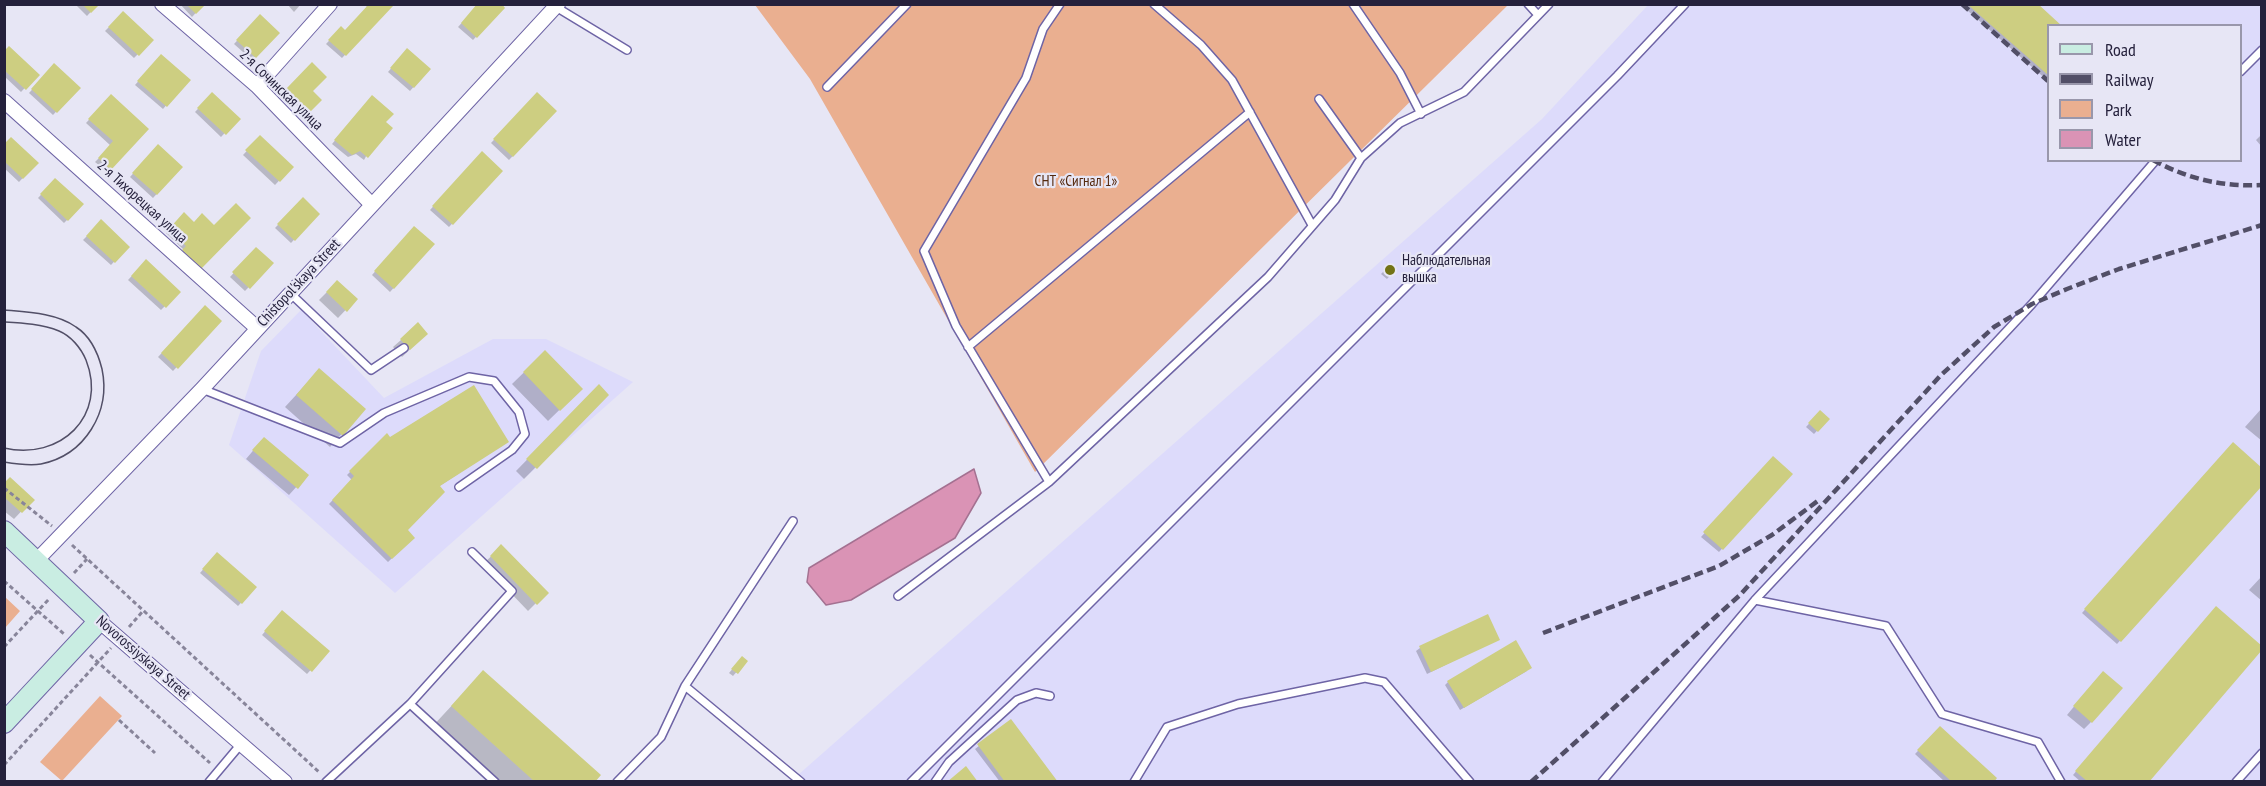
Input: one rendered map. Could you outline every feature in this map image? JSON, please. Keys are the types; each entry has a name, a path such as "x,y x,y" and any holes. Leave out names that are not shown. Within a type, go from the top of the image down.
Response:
{"main road":[{"name":"Novorossiyskaya Street","path":"4,531 99,621"},
{"path":"4,723 99,621"}],"street":[{"name":"2-я Сочинская улица","path":"162,4 257,86 372,205"},
{"path":"257,86 330,4"},
{"name":"Chistopol'skaya Street","path":"36,560 202,389 557,6"},
{"name":"2-я Тихорецкая улица","path":"4,101 257,328"},
{"name":"Novorossiyskaya Street","path":"99,621 285,782"}],"lane":[{"path":"827,87 907,4"},
{"path":"1049,482 956,326 924,251 1026,78 1043,29 1060,4"},
{"path":"1154,4 1215,59 1232,80 1312,225"},
{"path":"1353,4 1400,73 1421,114"},
{"path":"1528,4 1538,15"},
{"path":"898,596 1049,482 1268,277 1335,200 1361,158 1401,123 1464,92 1550,4"},
{"path":"911,782 1617,76 1685,4"},
{"path":"557,6 627,50"},
{"path":"2242,71 2262,50"},
{"path":"1319,99 1361,158"},
{"path":"968,347 1250,112"},
{"path":"1602,782 1755,600 2032,304 2154,162"},
{"path":"290,293 371,370 404,348"},
{"path":"202,389 340,443 384,413 469,377 494,381 519,412 525,434 512,450 459,487"},
{"path":"616,782 660,737 685,686 793,521"},
{"path":"327,781 410,704 512,591 472,552"},
{"path":"1755,600 1886,626 1942,714 2038,742 2061,782"},
{"path":"1134,782 1167,727 1238,704 1365,678 1384,682 1470,782"},
{"path":"685,686 801,782"},
{"path":"935,782 949,762 1017,700 1036,693 1050,696"},
{"path":"410,704 495,782"},
{"path":"209,782 242,744"},
{"path":"2236,782 2262,753"}],"path":[{"path":"4,488 61,534 327,781"},
{"path":"4,647 87,559"},
{"path":"4,581 98,662 218,771"},
{"path":"4,765 143,611"},
{"path":"119,720 155,753"}],"shaded area":[{"path":"1648,5 2261,5 2261,781 790,782 1542,119"},
{"path":"301,310 384,398 493,339 546,339 633,382 395,593 229,445 261,351"}],"green space":[{"name":"СНТ «Сигнал 1»","path":"755,5 1508,5 1035,472 810,79"},
{"path":"5,597 20,611 4,628"},
{"path":"100,696 122,716 62,781 40,762"}],"water":[{"path":"974,469 981,493 955,538 851,600 826,605 807,582 809,568"}],"building":[{"path":"82,4 100,4 91,13"},
{"path":"186,4 206,4 196,14"},
{"path":"369,4 391,4 393,6 346,56 328,40 341,26 345,30"},
{"path":"477,4 502,4 505,8 477,38 461,23"},
{"path":"1967,4 2038,4 2060,24 2047,24 2047,74"},
{"path":"123,11 154,40 139,56 108,27"},
{"path":"260,14 280,33 256,58 236,40"},
{"path":"9,46 40,75 26,90 4,70 4,51"},
{"path":"407,48 431,69 414,88 390,68"},
{"path":"161,54 191,80 167,107 137,81"},
{"path":"312,62 327,77 313,91 322,100 310,112 286,89"},
{"path":"54,63 81,88 57,113 31,89"},
{"path":"212,92 241,119 226,135 197,108"},
{"path":"537,92 557,111 513,157 493,139"},
{"path":"111,94 149,129 111,170 98,158 113,141 88,119"},
{"path":"372,95 394,114 386,122 393,128 368,158 360,151 352,155 334,140"},
{"path":"260,135 294,167 280,182 245,150"},
{"path":"11,137 39,163 23,179 5,162 5,143"},
{"path":"158,144 183,167 157,195 132,173"},
{"path":"482,151 503,171 453,225 432,206"},
{"path":"55,178 84,204 68,221 40,194"},
{"path":"303,197 320,214 295,241 277,224"},
{"path":"236,203 251,218 201,269 182,250 186,246 169,229 184,212 194,222 202,213 214,225"},
{"path":"101,219 130,247 115,263 86,236"},
{"path":"414,226 435,244 394,289 374,271"},
{"path":"256,247 274,263 250,289 232,272"},
{"path":"146,259 181,292 166,308 131,276"},
{"name":"Наблюдательная вышка","path":"1389,264 1396,271 1391,277 1383,270"},
{"path":"337,280 358,299 347,312 326,292"},
{"path":"205,305 222,321 178,369 161,353"},
{"path":"418,322 428,334 410,350 400,339"},
{"path":"545,350 583,389 560,411 523,372"},
{"path":"319,368 366,409 343,436 296,395"},
{"path":"599,384 609,395 537,469 526,459"},
{"path":"474,385 509,442 440,486 445,492 408,530 415,538 392,559 332,500 354,476 349,471 387,433 390,437"},
{"path":"1820,410 1830,419 1818,432 1808,423"},
{"path":"264,437 309,475 298,489 252,450"},
{"path":"2233,442 2262,468 2262,486 2121,642 2084,609"},
{"path":"1773,456 1793,474 1723,550 1703,532"},
{"path":"10,477 35,500 22,513 4,497 4,483"},
{"path":"501,544 549,593 537,605 490,556"},
{"path":"217,552 257,587 242,604 202,569"},
{"path":"2216,606 2262,646 2262,650 2149,782 2088,782 2075,771"},
{"path":"282,610 330,651 312,672 264,631"},
{"path":"1488,614 1500,640 1431,672 1419,646"},
{"path":"1516,640 1532,668 1464,708 1447,681"},
{"path":"742,656 748,661 738,674 731,669"},
{"path":"483,670 601,775 595,782 535,782 451,706"},
{"path":"2103,671 2123,688 2092,723 2073,706"},
{"path":"1011,719 1058,782 1005,782 977,744"},
{"path":"1940,726 1997,778 1994,782 1952,782 1917,750"},
{"path":"966,766 978,782 947,782"}],"tram line":[{"path":"4,310 51,316 68,322 81,331 93,345 102,369 104,385 98,416 82,441 70,451 57,459 41,464 4,462"},
{"path":"4,322 46,327 68,336 84,356 91,380 90,399 84,416 74,430 60,441 44,448 25,450 4,448"}],"railway":[{"path":"1962,4 2047,80"},
{"path":"2157,162 2192,177 2219,183 2262,185"},
{"path":"1531,782 1740,595 1941,375 1994,327 2032,304 2119,269 2262,225"},
{"path":"1543,633 1719,566 1772,535 1819,500"}],"place":[{"name":"Наблюдательная вышка","path":"1390,270"}]}
